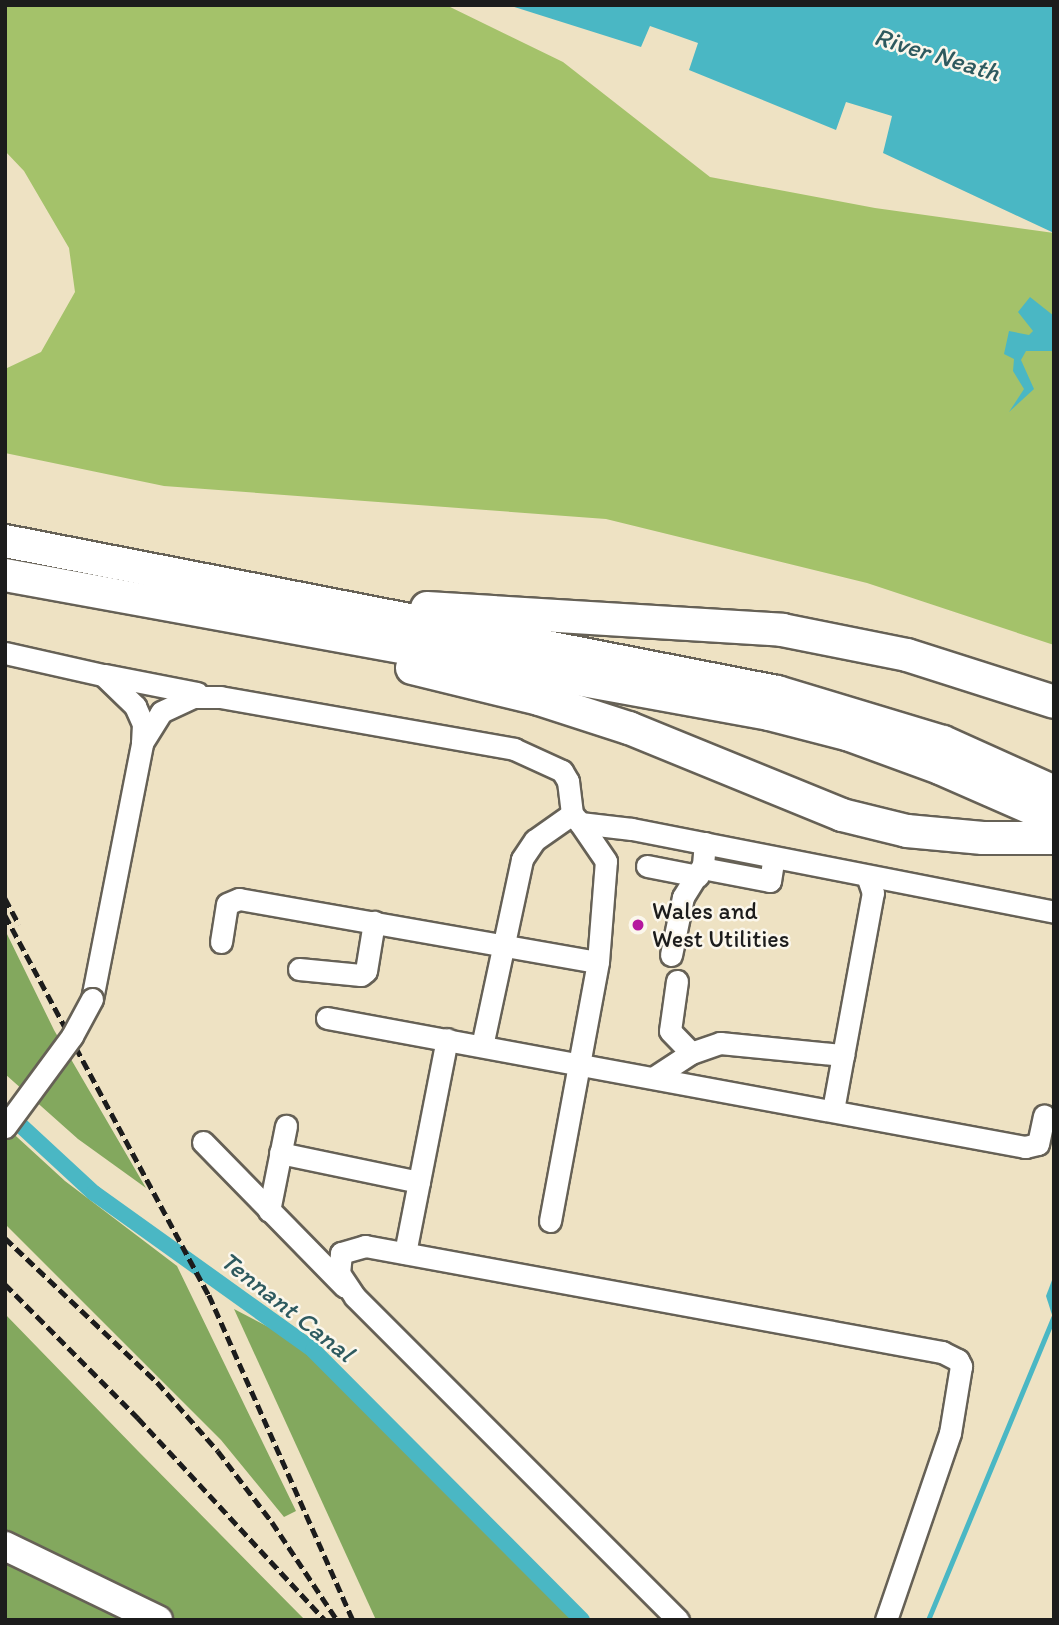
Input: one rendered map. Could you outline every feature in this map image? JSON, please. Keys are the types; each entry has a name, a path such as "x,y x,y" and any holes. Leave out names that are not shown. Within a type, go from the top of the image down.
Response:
{"highway":[{"path":"5,541 269,592 943,742 1054,792"},
{"path":"5,575 235,619 570,675 773,703 1054,818"},
{"path":"269,592 391,606 782,630 907,655 1054,702"},
{"path":"235,619 607,720 842,815 907,831 1023,839 1054,838"}],"main road":[{"path":"5,1546 158,1620"}],"lane":[{"path":"5,653 103,675 514,749 562,771 568,781 576,819 606,861 598,962 550,1221"},
{"path":"5,1127 72,1036 92,999 142,743 143,724 135,706 103,675"},
{"path":"142,743 161,712 176,701 220,697"},
{"path":"482,1046 527,849 576,819 1054,912"},
{"path":"671,955 683,897 700,872 705,844"},
{"path":"647,866 770,881 774,857"},
{"path":"833,1110 873,893 867,876"},
{"path":"222,942 227,904 239,899 598,962"},
{"path":"299,969 361,975 366,971 374,922"},
{"path":"677,981 670,1031 691,1053"},
{"path":"327,1018 580,1062 1033,1148 1038,1144 1044,1116"},
{"path":"405,1253 447,1039"},
{"path":"656,1076 691,1053 720,1043 741,1042 843,1055"},
{"path":"268,1210 286,1126"},
{"path":"203,1142 678,1620"},
{"path":"280,1153 419,1182"},
{"path":"355,1297 339,1273 341,1253 365,1246 942,1352 958,1360 961,1367 950,1433 886,1620"}],"green space":[{"path":"5,5 446,5 563,62 710,177 875,208 1054,233 1054,645 867,583 606,519 164,486 5,453 5,369 41,352 75,292 69,248 24,171 5,151"},
{"path":"5,930 54,1030 146,1188 78,1139 5,1074"},
{"path":"5,1126 65,1181 177,1266 296,1511 284,1517 221,1440 5,1224"},
{"path":"234,1309 313,1350 582,1620 376,1620"},
{"path":"5,1314 305,1620 176,1620 5,1535"},
{"path":"5,1555 67,1587 122,1620 5,1620"}],"water":[{"name":"River Neath","path":"508,5 1054,5 1054,233 883,153 892,116 846,102 836,130 689,70 698,43 650,26 641,47"},
{"path":"1030,297 1054,316 1054,351 1026,351 1021,360 1034,389 1009,412 1024,389 1013,371 1014,359 1004,354 1009,331 1029,335 1033,331 1018,312"},
{"path":"1054,1275 1054,1317 1053,1318 1046,1296"}],"waterway":[{"name":"Tennant Canal","path":"5,1111 94,1193 313,1350 582,1620"},
{"path":"928,1620 1053,1318"}],"railway":[{"path":"5,898 19,924"},
{"path":"5,915 209,1295 353,1620"},
{"path":"5,1238 157,1382 218,1451 272,1522 337,1620"},
{"path":"5,1284 138,1418 325,1620"}],"place":[{"name":"Wales and West Utilities","path":"638,925"}]}
